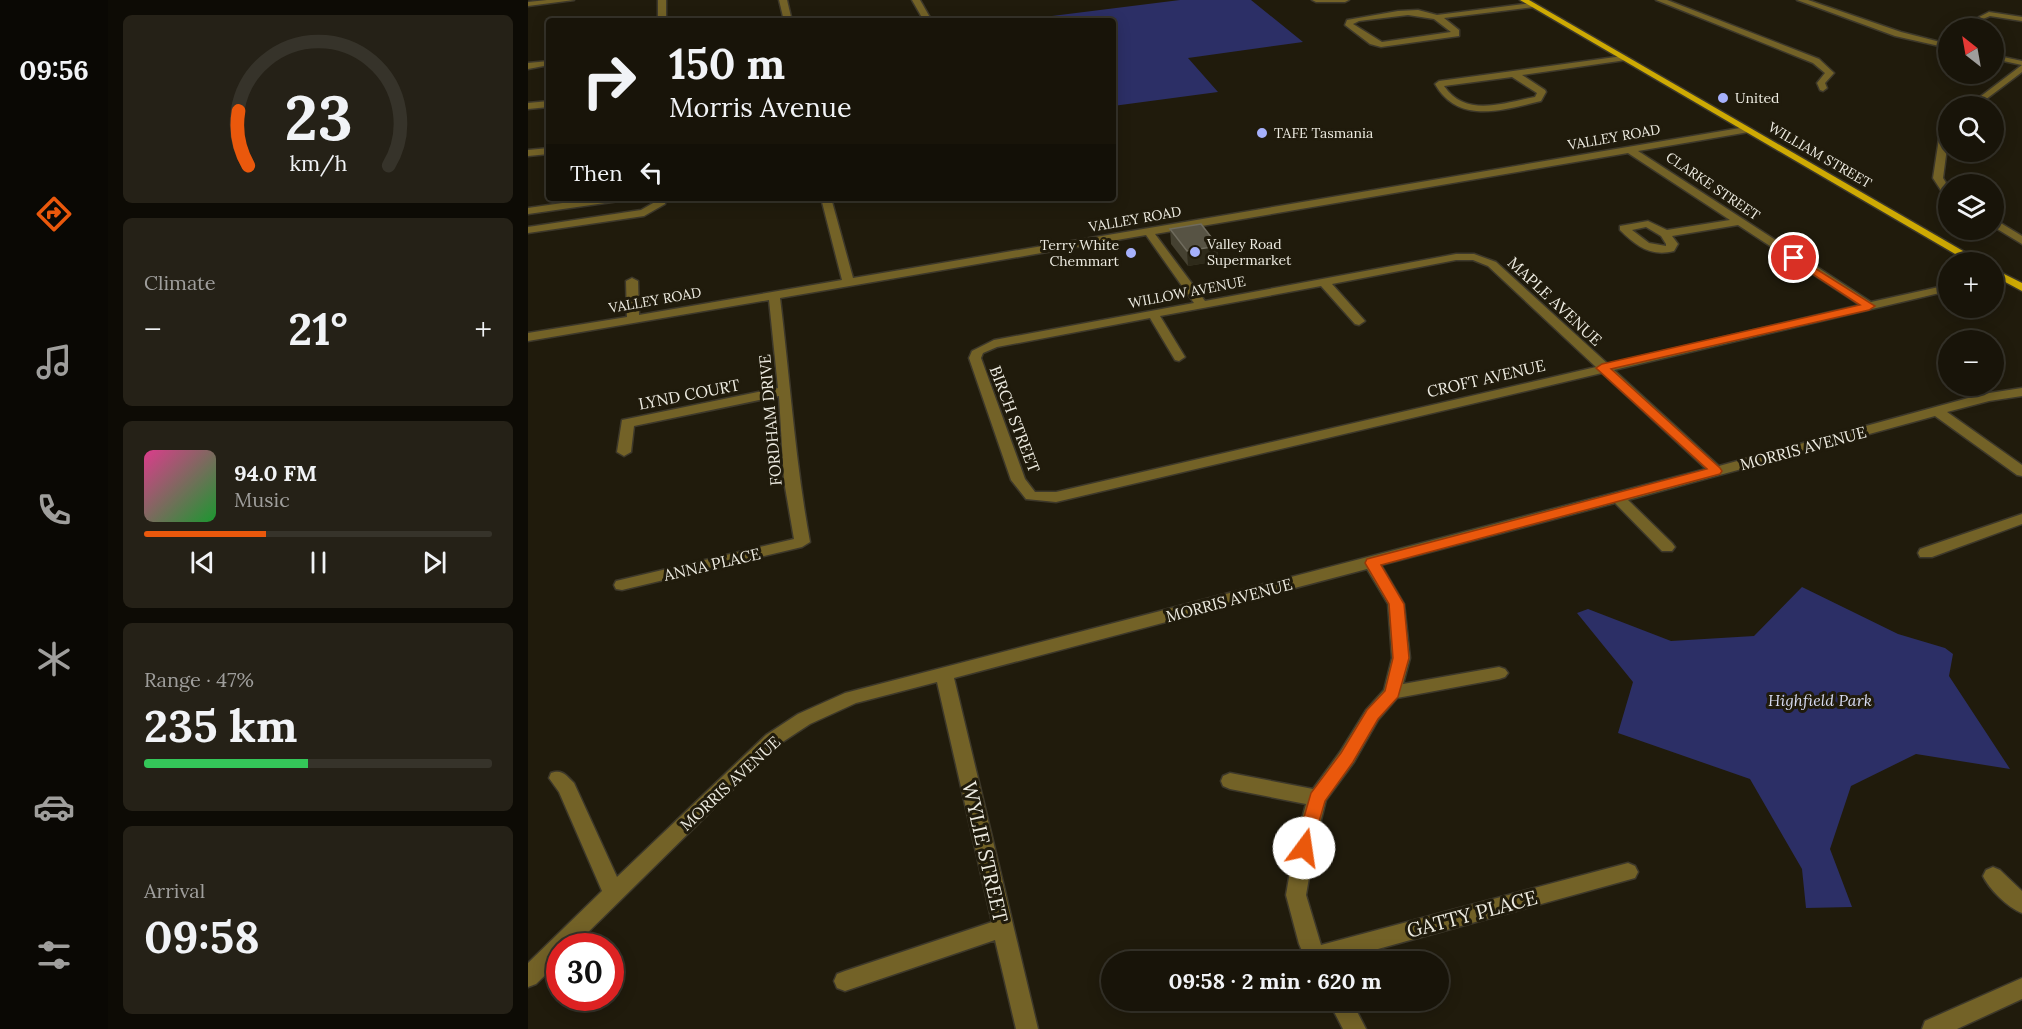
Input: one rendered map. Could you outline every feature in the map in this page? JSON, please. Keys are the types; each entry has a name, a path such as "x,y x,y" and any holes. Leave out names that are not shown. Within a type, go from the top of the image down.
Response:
{"main road":[{"name":"WILLIAM STREET","path":"1528,2 1959,252"},
{"path":"2004,280 2022,288"}],"street":[{"path":"528,4 570,0"},
{"path":"662,0 662,18"},
{"path":"783,0 787,18"},
{"path":"916,0 926,18"},
{"path":"1316,0 1345,0"},
{"path":"1660,0 1815,61 1830,73 1821,83 1823,88"},
{"path":"1801,0 1898,34 1938,44"},
{"path":"1437,17 1456,34 1381,45 1373,42 1350,25 1350,22 1358,20 1412,12 1437,17 1528,2"},
{"path":"1983,17 1989,14 2022,19"},
{"path":"1514,74 1542,92 1538,99 1472,109 1459,104 1443,92 1439,84 1623,58"},
{"path":"2004,60 2022,65"},
{"path":"528,66 546,63"},
{"path":"1984,96 2022,65"},
{"path":"528,106 546,104"},
{"name":"VALLEY ROAD","path":"528,336 1746,130"},
{"name":"CLARKE STREET","path":"1630,150 1869,306"},
{"path":"528,153 546,151"},
{"path":"528,211 598,201"},
{"path":"528,230 644,213 660,204 661,201"},
{"path":"827,201 848,282"},
{"path":"1665,234 1738,222"},
{"path":"2004,229 2022,241"},
{"path":"1148,231 1202,305"},
{"name":"WILLOW AVENUE","path":"978,351 994,344 1456,257 1474,257"},
{"name":"MAPLE AVENUE","path":"1474,257 1492,264 1716,471"},
{"path":"632,282 633,319"},
{"path":"1324,282 1359,321"},
{"name":"CROFT AVENUE","path":"1031,496 1056,497 1938,290"},
{"name":"FORDHAM DRIVE","path":"774,295 785,391 791,481 802,542"},
{"path":"1153,314 1179,357"},
{"name":"BIRCH STREET","path":"978,351 975,358 978,368 1018,480 1031,496"},
{"name":"LYND COURT","path":"624,452 627,423 785,391"},
{"name":"MORRIS AVENUE","path":"528,977 772,740 796,724 851,698 1618,498 1988,397 2022,392"},
{"path":"1937,411 2022,472"},
{"path":"1618,498 1667,547"},
{"path":"1926,553 2022,519"},
{"name":"ANNA PLACE","path":"622,585 802,542"},
{"path":"1314,951 1296,895 1304,848 1317,798 1347,757 1372,715 1392,693 1401,658 1396,604 1372,563"},
{"path":"1392,693 1499,673"},
{"name":"WYLIE STREET","path":"944,675 1027,1029"},
{"path":"558,778 567,788 614,894"},
{"path":"1230,781 1317,798"},
{"name":"GATTY PLACE","path":"1346,951 1628,872"},
{"path":"1993,876 2022,904"},
{"path":"845,981 1002,928"},
{"path":"1933,1029 2022,988"},
{"path":"1345,1011 1355,1029"}],"green space":[{"path":"1180,0 1251,0 1303,42 1188,58 1218,92 1116,106 1116,18 1035,18"},
{"name":"Highfield Park","path":"1802,587 1898,634 1945,648 1953,654 1949,676 2010,769 1916,754 1851,786 1830,849 1852,907 1806,908 1802,869 1750,779 1618,733 1633,682 1577,613 1588,609 1671,641 1754,636"}],"building":[{"path":"1201,224 1218,246 1187,251 1170,229"}],"place":[{"name":"United","path":"1723,98"},
{"name":"TAFE Tasmania","path":"1262,133"},
{"name":"Valley Road Supermarket","path":"1195,252"},
{"name":"Terry White Chemmart","path":"1131,253"}],"route":[{"path":"1304,848 1317,798 1347,757 1372,715 1392,693 1401,658 1396,604 1372,563 1716,471 1602,368 1869,306 1794,258"}]}
